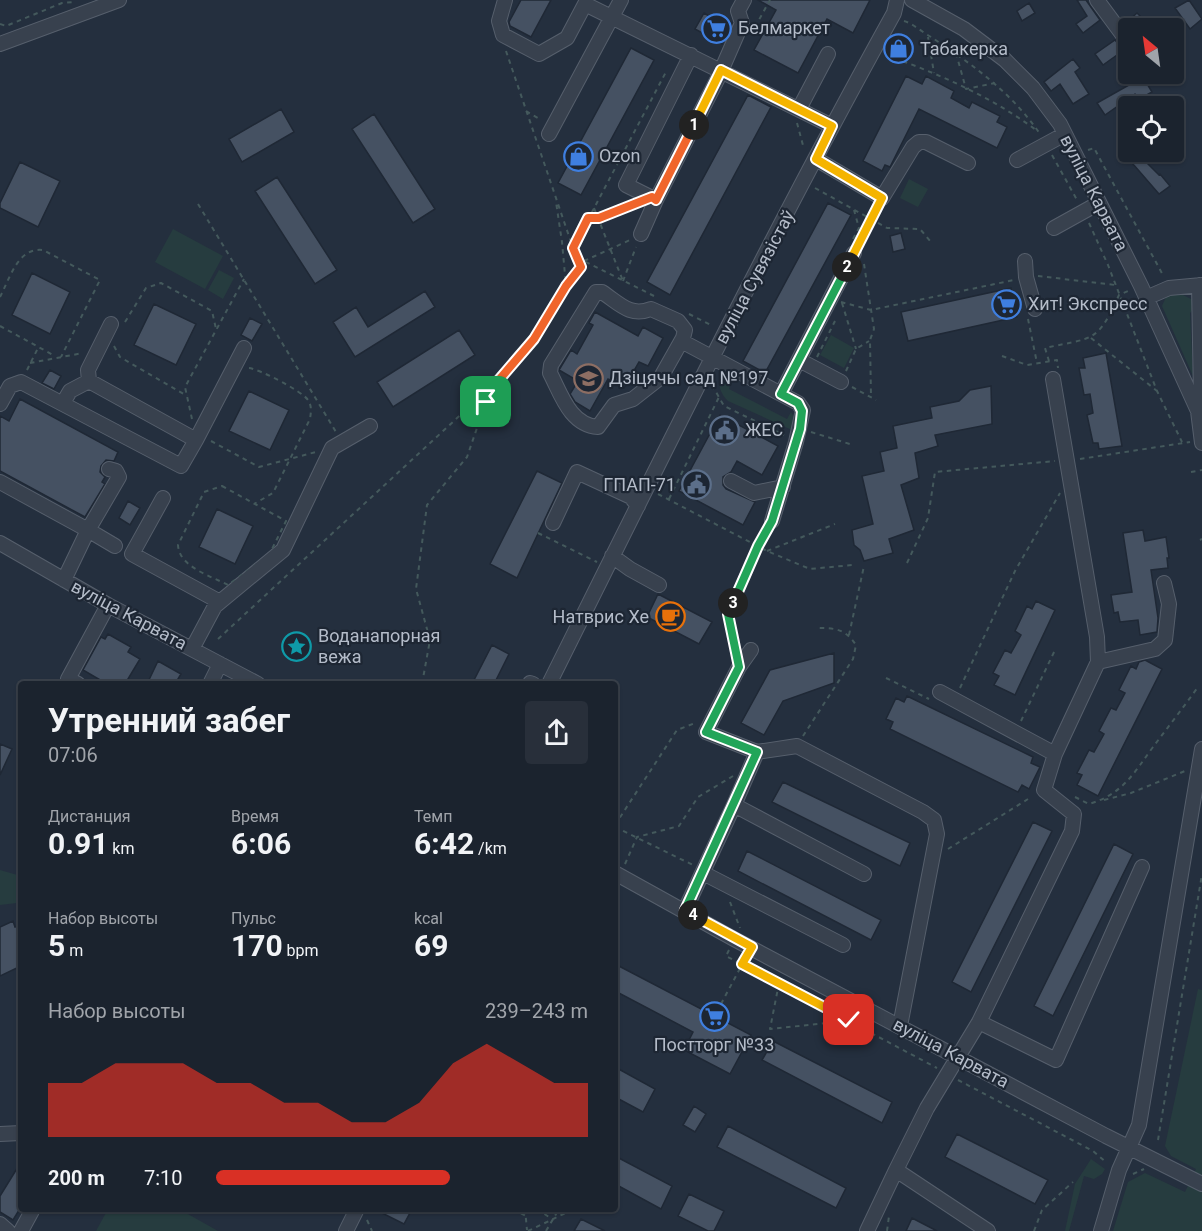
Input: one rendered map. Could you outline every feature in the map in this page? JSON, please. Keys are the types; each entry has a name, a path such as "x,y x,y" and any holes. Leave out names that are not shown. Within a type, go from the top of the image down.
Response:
{"street":[{"path":"0,44 119,0"},
{"path":"505,0 499,21 503,35 539,54 567,38 585,4 721,70 797,112 832,126"},
{"path":"552,130 621,0"},
{"path":"641,234 654,199 721,70 742,23 738,11 744,0"},
{"name":"вуліца Сувязістаў","path":"550,681 713,356 832,126 894,14 897,0"},
{"name":"вуліца Карвата","path":"912,0 963,29 1005,60 1033,88 1065,134 1146,298 1198,411 1202,443"},
{"path":"1097,0 1118,28"},
{"path":"654,199 626,185 685,52"},
{"path":"797,112 828,54"},
{"path":"1017,160 1065,134"},
{"path":"816,159 882,198 913,147 919,142 926,142 968,162"},
{"path":"1054,228 1099,203"},
{"path":"781,394 836,300 851,250"},
{"path":"1025,261 1026,277 1035,309"},
{"path":"1146,298 1169,288 1200,285 1201,399 1198,411"},
{"path":"683,338 661,377 633,399 614,405 598,427 591,427 570,413 550,373 550,365 596,292 602,292 634,312 642,313 651,309 678,321 685,330 683,338 685,343 798,403 802,411 783,488 772,521"},
{"path":"89,381 88,370 93,358 118,324"},
{"path":"0,404 10,386 20,383 181,466 202,435 244,348"},
{"path":"799,360 841,382"},
{"path":"867,1231 927,1108 979,1022 1072,831 1074,814 1044,790 1054,754 1098,662 1097,637 1056,375"},
{"path":"89,381 202,435"},
{"path":"63,404 70,391 89,381"},
{"path":"192,649 215,606 283,550 337,445 370,426"},
{"path":"64,580 88,530 97,505 119,477 116,471 109,469"},
{"path":"553,523 577,472 631,497 638,506"},
{"path":"731,481 754,493 783,488"},
{"path":"0,482 115,546"},
{"path":"163,498 132,554 220,602"},
{"name":"вуліца Карвата","path":"0,543 108,605 252,681"},
{"path":"612,556 659,585"},
{"path":"1098,662 1155,649 1165,640 1169,604 1164,583"},
{"path":"72,681 68,679 108,605"},
{"path":"751,650 739,667 706,732 754,758 797,746 923,812 934,820 938,834 900,1026"},
{"path":"212,681 220,664"},
{"path":"940,692 1054,754"},
{"path":"1101,1231 1119,1170 1139,1125 1202,749"},
{"path":"685,910 754,758"},
{"path":"734,805 864,874"},
{"path":"979,1022 1056,1060 1142,867"},
{"name":"вуліца Карвата","path":"620,869 685,910 752,947 1202,1184"},
{"path":"703,873 843,945"},
{"path":"0,1134 18,1133"},
{"path":"896,1170 988,1231"},
{"path":"21,1231 31,1212"},
{"path":"346,1231 356,1212"},
{"path":"0,1224 8,1231"}],"path":[{"path":"0,24 6,26 62,3 78,1"},
{"path":"928,35 934,73"},
{"path":"218,639 498,381 534,339 566,286 581,267 556,202 503,44"},
{"path":"573,248 588,218 685,52"},
{"path":"956,53 966,88"},
{"path":"886,55 966,88 1009,110 1039,132"},
{"path":"966,88 995,83"},
{"path":"525,111 552,130"},
{"path":"797,112 804,149"},
{"path":"1075,154 1094,148 1164,278"},
{"path":"813,186 887,228 920,229 931,242"},
{"path":"851,250 871,220 882,198"},
{"path":"588,218 599,218 654,199"},
{"path":"556,202 566,286"},
{"path":"198,204 244,279 337,445 259,467 212,443 202,435 193,421 185,387 244,279"},
{"path":"594,208 623,281"},
{"path":"851,250 859,228 854,210"},
{"path":"1136,225 1140,222"},
{"path":"584,261 641,234"},
{"path":"623,281 641,234"},
{"path":"573,248 584,261 655,296"},
{"path":"0,297 23,254 34,249 43,250 100,280 59,357"},
{"path":"864,264 874,329 870,340 871,397"},
{"path":"836,300 872,310 1039,276 1115,285"},
{"path":"118,324 146,288 161,283 212,311 216,330"},
{"path":"1049,361 1045,348 1091,338 1105,325 1119,295 1132,290"},
{"path":"836,300 856,349"},
{"path":"683,311 714,326"},
{"path":"0,326 59,357"},
{"path":"1091,338 1157,391"},
{"path":"870,340 856,349 841,382 876,400"},
{"path":"113,341 120,357 187,396"},
{"path":"20,383 39,348"},
{"path":"30,363 82,352 93,358"},
{"path":"1002,356 1027,364 1057,360 1056,375"},
{"path":"241,371 251,368 307,399 311,407 310,419 273,493 254,504"},
{"path":"423,681 430,640 416,589 427,505 467,457 486,402 498,381"},
{"path":"712,384 724,405 795,434 853,445"},
{"path":"669,499 719,397"},
{"path":"907,563 928,518 935,472 1068,459 1182,442"},
{"path":"1191,472 1202,470"},
{"path":"965,676 1015,571 1070,476"},
{"path":"222,486 254,504 286,521 269,555 228,585 184,561 178,553 178,545 204,492 222,486"},
{"path":"656,493 767,551 810,568 852,566"},
{"path":"739,667 728,614 758,546 772,521"},
{"path":"767,551 835,524"},
{"path":"538,533 597,562"},
{"path":"849,635 864,567"},
{"path":"797,746 853,658 856,645 849,635 836,628 819,628"},
{"path":"1015,733 1056,648"},
{"path":"1098,801 1111,794 1135,774 1198,687"},
{"path":"618,821 676,730 714,716"},
{"path":"620,869 637,837 679,826 698,797 754,758"},
{"path":"1073,796 1089,804 1131,793 1185,771"},
{"path":"933,859 1028,799"},
{"path":"618,828 689,863 703,873"},
{"path":"1158,1140 1202,874"},
{"path":"722,883 740,928"},
{"path":"731,945 726,956 1093,1151 1112,1166"},
{"path":"721,1004 752,947"},
{"path":"779,983 770,1029 849,1020"},
{"path":"1133,1174 1144,1169"},
{"path":"1034,1231 1042,1210 1073,1182"},
{"path":"424,1213 430,1212"},
{"path":"519,1212 526,1216"},
{"path":"525,1212 528,1231 568,1212"},
{"path":"541,1212 553,1220"},
{"path":"546,1231 557,1212"}],"green space":[{"path":"909,179 928,189 918,207 900,198"},
{"path":"173,229 223,256 205,289 155,262"},
{"path":"219,270 234,278 223,299 208,290"},
{"path":"1173,294 1183,295 1195,301 1196,307 1190,313 1193,376 1162,306 1166,297"},
{"path":"831,335 854,348 844,368 820,355"},
{"path":"723,376 732,381 729,389 787,419 791,412 794,417 792,430 728,401 719,385 719,379"},
{"path":"0,870 18,875 18,901 0,905"},
{"path":"1198,989 1202,990 1202,1231 1113,1231 1128,1182 1145,1173 1185,1192 1196,1169 1171,1156 1165,1146"},
{"path":"1091,1159 1105,1169 1094,1179 1084,1176 1069,1231 1065,1231 1075,1184"},
{"path":"106,1212 184,1212 218,1231 96,1231"}],"building":[{"path":"521,0 551,0 531,37 510,26 509,22"},
{"path":"758,0 870,0 853,33 827,19 798,73 754,50 776,10"},
{"path":"1077,0 1086,0 1100,20 1083,33 1076,24 1087,16"},
{"path":"1189,0 1202,19 1190,29 1175,8"},
{"path":"1029,3 1035,13 1022,21 1017,11"},
{"path":"704,13 719,22 721,17 732,23 722,44 695,29"},
{"path":"1137,13 1142,18 1132,18"},
{"path":"1115,40 1118,43 1118,54 1103,65 1095,54"},
{"path":"631,48 654,60 581,195 558,183"},
{"path":"1073,59 1080,68 1075,72 1089,94 1073,104 1060,84 1051,91 1044,82"},
{"path":"906,76 922,84 926,76 954,91 951,98 969,108 972,102 1000,116 997,122 1007,127 997,148 919,109 890,167 885,165 882,171 863,161"},
{"path":"1131,84 1147,84 1152,92 1145,96 1135,94 1118,96 1118,106 1105,115 1097,103"},
{"path":"748,95 771,107 670,295 647,282"},
{"path":"281,109 294,132 242,162 229,139"},
{"path":"374,114 435,209 413,223 352,129"},
{"path":"20,162 60,181 38,227 0,208 0,203"},
{"path":"1146,162 1170,186 1159,194 1133,164"},
{"path":"277,177 337,270 315,284 255,191"},
{"path":"828,203 851,215 765,373 743,361"},
{"path":"901,233 905,249 893,252 890,236"},
{"path":"32,273 70,292 50,334 12,315"},
{"path":"1011,288 1017,317 908,341 901,312"},
{"path":"425,291 435,307 355,357 333,322 356,307 368,327"},
{"path":"154,304 196,324 176,365 134,345"},
{"path":"595,312 638,336 643,327 663,338 648,366 639,362 624,388 608,379 590,411 575,402 570,394 578,381 559,370 571,350 577,354 593,325 589,323"},
{"path":"250,318 262,324 252,341 241,335"},
{"path":"459,330 475,355 393,407 377,382"},
{"path":"1106,353 1122,446 1099,449 1098,443 1093,443 1087,415 1093,413 1090,394 1084,395 1079,368 1085,368 1083,358"},
{"path":"50,370 61,376 54,389 42,383"},
{"path":"991,386 992,424 935,435 938,446 915,453 919,478 901,485 914,530 889,539 893,553 864,561 860,550 854,545 852,530 873,524 862,476 884,471 880,452 897,448 893,426 932,418 930,407 959,401 970,390"},
{"path":"249,391 289,410 270,450 229,431"},
{"path":"20,399 118,452 114,461 106,460 101,466 100,472 105,477 102,482 105,484 85,517 0,471 0,416 9,421"},
{"path":"720,415 778,446 762,475 737,461 731,472 723,477 723,485 726,489 755,502 743,525 679,491"},
{"path":"537,471 562,483 517,578 490,564"},
{"path":"128,501 140,508 130,525 119,518"},
{"path":"217,509 253,526 235,564 199,547"},
{"path":"1143,530 1145,541 1166,537 1169,558 1167,558 1168,568 1151,570 1158,618 1157,632 1140,635 1138,620 1120,622 1118,612 1114,613 1111,595 1132,592 1123,533"},
{"path":"658,594 712,622 699,644 647,617"},
{"path":"1036,601 1055,610 1015,695 994,685 999,676 993,673 1005,650 1011,653 1021,635 1015,631 1027,606 1032,609"},
{"path":"108,634 131,647 128,652 140,659 127,681 102,681 83,670 101,637 105,639"},
{"path":"296,634 302,637 305,643 302,649 296,652 290,649 287,643 290,637"},
{"path":"492,645 509,654 496,681 474,681"},
{"path":"834,653 834,683 783,701 764,735 741,723 770,670"},
{"path":"1145,660 1162,669 1098,796 1077,785 1082,775 1077,773 1089,750 1094,752 1104,734 1099,731 1111,708 1116,710 1125,693 1119,690 1131,666 1136,669 1139,662"},
{"path":"158,661 181,674 177,681 148,681"},
{"path":"907,696 1033,757 1031,763 1040,767 1029,789 1022,785 1018,792 890,729 893,722 886,719 896,698 904,702"},
{"path":"0,744 12,749 0,775"},
{"path":"783,782 910,843 900,866 772,802"},
{"path":"1033,822 1052,831 971,992 952,982"},
{"path":"1114,844 1133,854 1053,1016 1034,1006"},
{"path":"747,851 881,920 871,940 738,871"},
{"path":"13,921 15,927 18,926 18,967 0,976 0,927"},
{"path":"618,966 751,1035 730,1074 684,1050 693,1032 618,993"},
{"path":"773,1041 892,1102 882,1123 762,1060"},
{"path":"618,1069 655,1089 643,1112 618,1099"},
{"path":"694,1106 706,1114 695,1132 683,1125"},
{"path":"728,1126 846,1188 836,1208 717,1147"},
{"path":"957,1134 1048,1180 1035,1204 945,1157"},
{"path":"618,1158 672,1186 661,1209 618,1186"},
{"path":"18,1167 18,1212 13,1220 0,1212 0,1196"},
{"path":"689,1194 724,1211 714,1231 708,1231 678,1216"},
{"path":"380,1212 410,1212 404,1224"},
{"path":"912,1218 937,1231 906,1231"},
{"path":"581,1219 605,1231 574,1231"}],"place":[{"name":"Белмаркет","path":"717,28"},
{"name":"Табакерка","path":"899,49"},
{"name":"Ozon","path":"578,156"},
{"name":"Хит! Экспресс","path":"1007,304"},
{"name":"Дзіцячы сад №197","path":"588,378"},
{"name":"ЖЕС","path":"724,430"},
{"name":"ГПАП-71","path":"697,485"},
{"name":"Натврис Хе","path":"670,617"},
{"name":"Воданапорная вежа","path":"297,646"},
{"name":"Постторг №33","path":"714,1016"}],"route":[{"path":"486,402 498,381 534,339 566,286 581,267 573,248 588,218 599,218 652,197 656,200 721,70 832,126 816,159 882,198 781,394 798,403 802,411 800,429 772,521 758,546 728,614 735,657 739,667 706,732 757,752 685,910 752,947 742,964 849,1020"}]}
